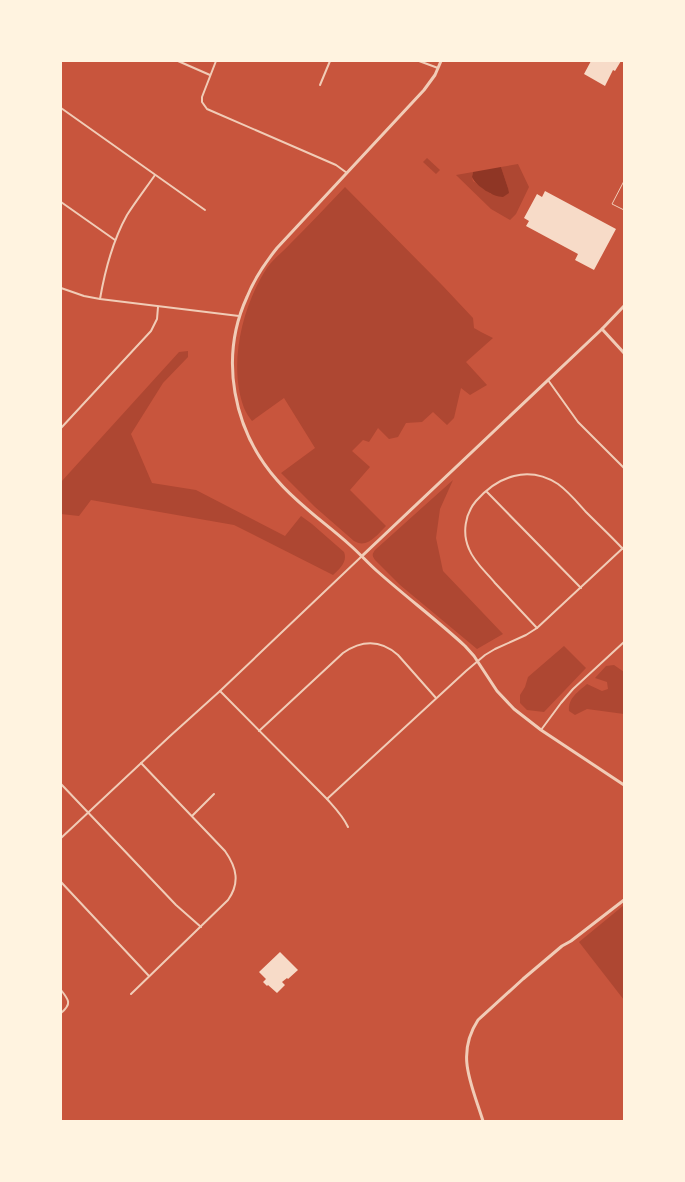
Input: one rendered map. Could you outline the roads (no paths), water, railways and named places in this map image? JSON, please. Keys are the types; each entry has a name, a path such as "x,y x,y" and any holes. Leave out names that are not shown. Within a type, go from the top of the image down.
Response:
{"street":[{"path":"178,61 210,75"},
{"path":"216,61 203,92 202,102 204,107 209,111 336,165 347,173"},
{"path":"320,85 330,61"},
{"path":"418,61 438,68"},
{"path":"441,61 424,90 277,248 253,283 239,316 233,352 233,380 239,411 253,448 268,470 285,489 376,570 465,646 505,700 541,730 624,785"},
{"path":"61,108 205,210"},
{"path":"100,300 106,267 115,240 127,216 155,175"},
{"path":"61,202 115,240"},
{"path":"61,288 100,300 239,316"},
{"path":"61,838 220,691 602,329 624,306"},
{"path":"61,428 151,330 157,319 158,307"},
{"path":"602,329 624,353"},
{"path":"548,380 578,422 624,468"},
{"path":"327,799 478,662 495,649 526,635 537,628 623,548 565,490 552,481 535,475 512,476 499,482 477,500 468,515 465,531 467,545 478,564 537,628"},
{"path":"487,492 581,588"},
{"path":"541,730 573,689 624,642"},
{"path":"259,731 343,652 363,644 379,644 393,651 436,699"},
{"path":"220,691 327,799 339,812 348,827"},
{"path":"131,994 228,900 234,889 236,876 233,864 225,851 141,763"},
{"path":"61,784 176,905 201,927"},
{"path":"192,816 214,794"},
{"path":"61,882 149,976"},
{"path":"483,1121 466,1060 470,1034 478,1020 562,946 571,941 624,900"},
{"path":"61,990 67,998 68,1003 68,1006 61,1013"}],"lane":[{"path":"624,181 612,204 624,210"}]}
